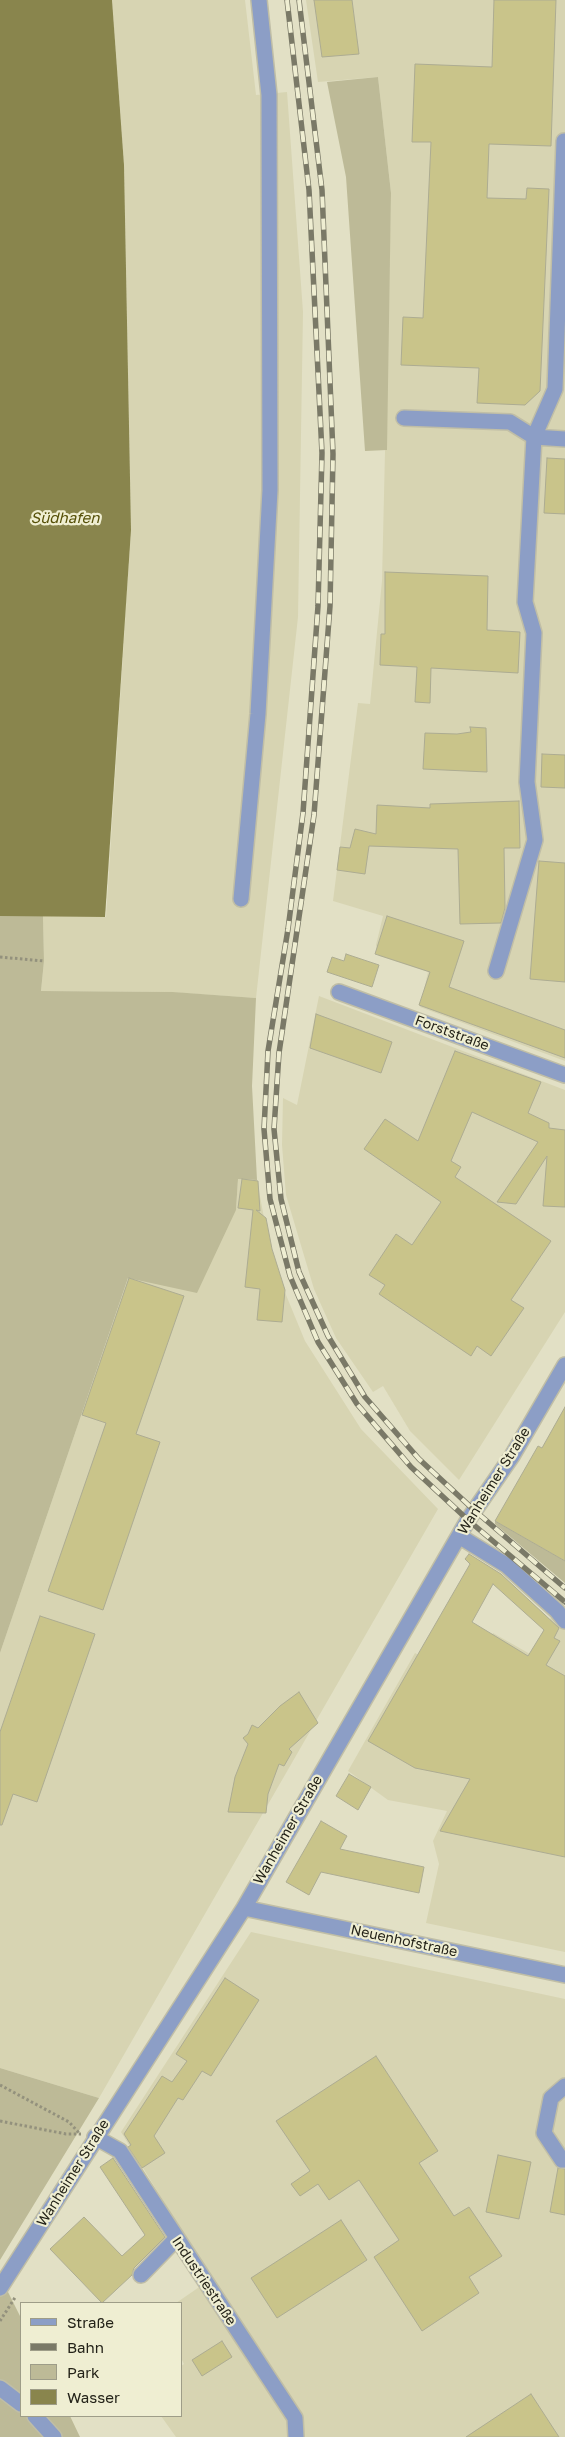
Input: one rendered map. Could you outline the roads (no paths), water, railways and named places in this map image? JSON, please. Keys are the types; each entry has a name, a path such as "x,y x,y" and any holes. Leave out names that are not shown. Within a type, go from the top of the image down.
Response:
{"street":[{"path":"241,899 258,714 270,490 270,95 259,0"},
{"path":"496,971 535,840 527,782 534,633 525,602 534,437 556,389 564,141"},
{"path":"404,418 510,422 534,437 565,439"},
{"name":"Forststraße","path":"339,992 565,1075"},
{"name":"Wanheimer Straße","path":"0,2288 244,1908 486,1490 512,1456 565,1365"},
{"path":"459,1536 506,1565 565,1621"},
{"name":"Neuenhofstraße","path":"244,1908 565,1974"},
{"path":"565,2086 551,2098 544,2133 562,2160 565,2160"},
{"name":"Industriestraße","path":"95,2138 120,2151 295,2418 296,2437"},
{"path":"141,2275 176,2239"},
{"path":"0,2388 20,2403"},
{"path":"36,2417 54,2437"}],"water":[{"name":"Südhafen","path":"0,0 112,0 124,165 131,530 105,917 0,916"}],"railway":[{"path":"287,0 309,190 322,453 318,606 303,813 288,929 268,1051 264,1129 270,1199 290,1276 318,1342 357,1404 411,1467 468,1520 565,1602"},
{"path":"299,0 322,190 333,454 330,606 314,815 279,1053 274,1129 281,1199 299,1272 328,1336 365,1397 419,1459 474,1510 565,1588"}]}
